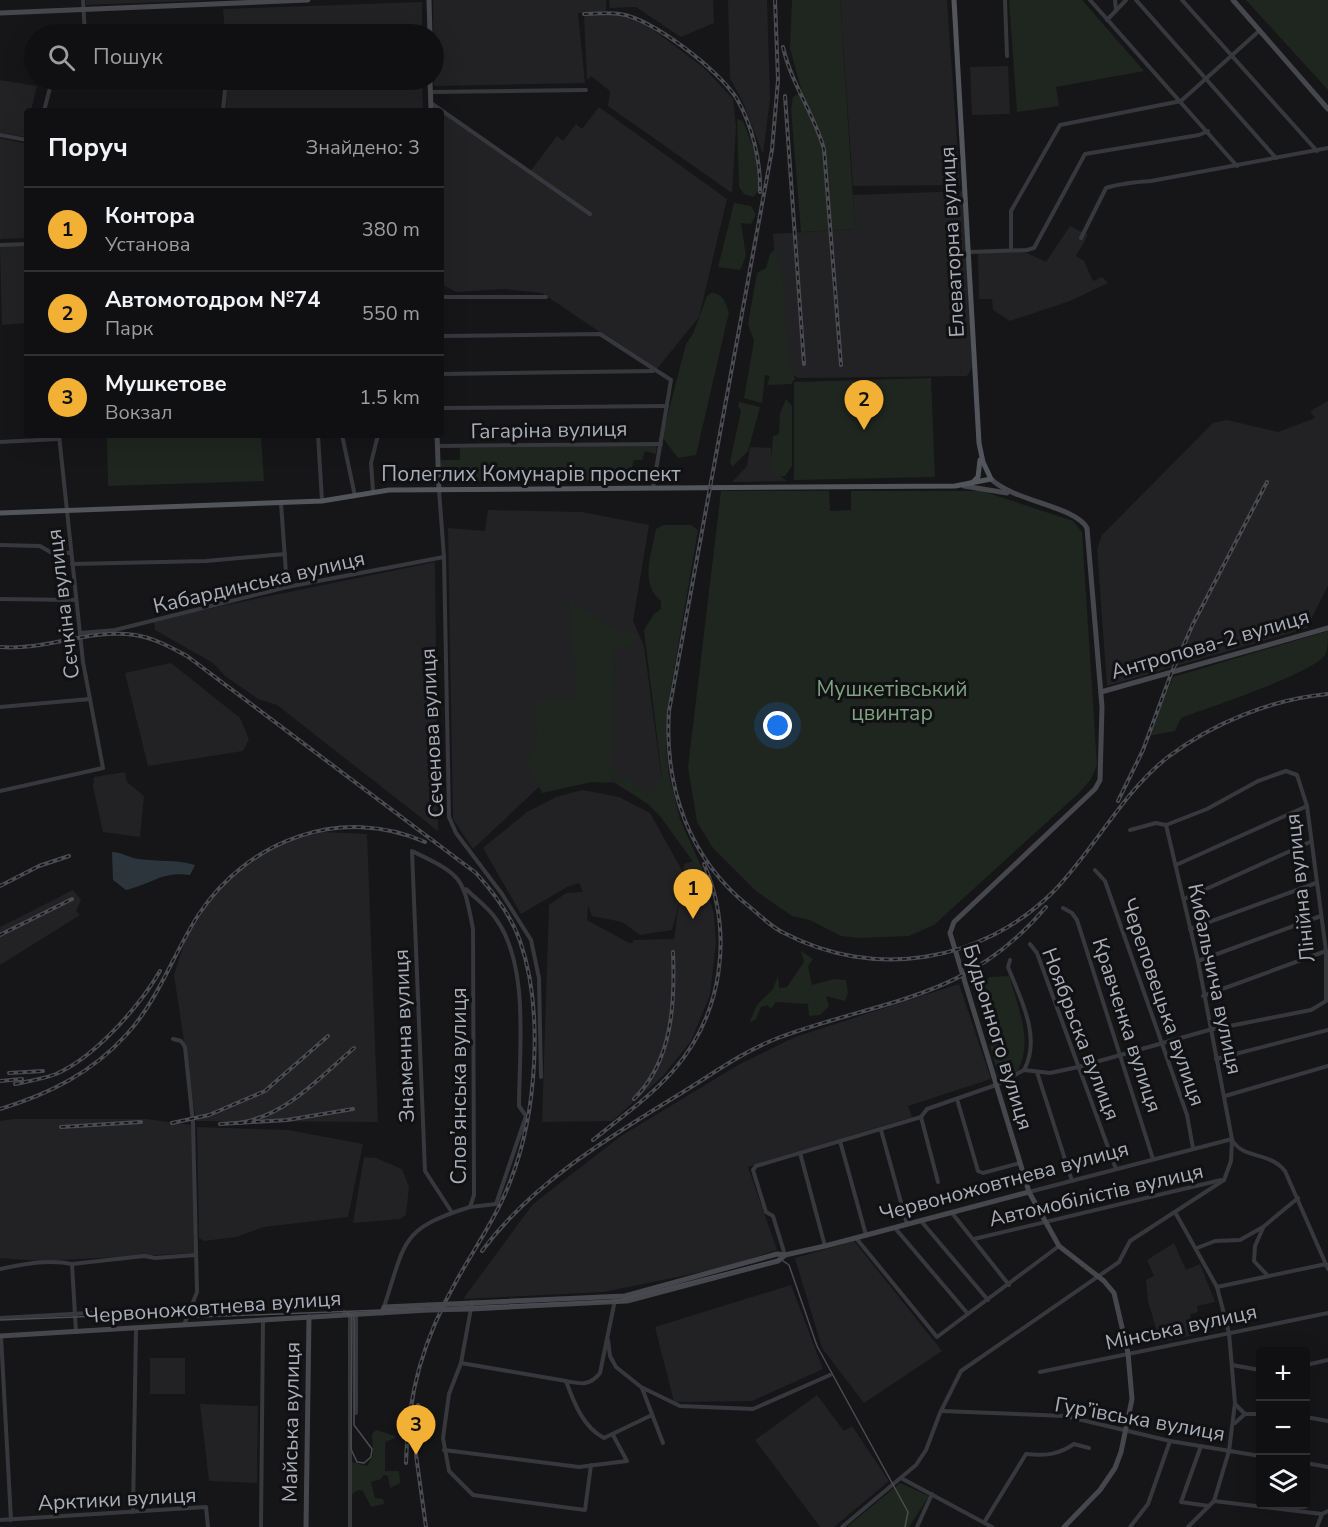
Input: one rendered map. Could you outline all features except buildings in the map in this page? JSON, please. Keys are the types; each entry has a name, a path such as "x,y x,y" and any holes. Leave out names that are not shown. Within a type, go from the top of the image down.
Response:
{"main road":[{"path":"0,13 308,0"},
{"path":"429,0 430,24"},
{"name":"Елеваторна вулиця","path":"954,0 980,453 991,479"},
{"path":"1233,0 1328,109"},
{"path":"431,92 431,108"},
{"name":"Сєченова вулиця","path":"437,438 439,489"},
{"path":"964,486 978,477 980,453"},
{"name":"Полеглих Комунарів проспект","path":"0,513 322,501 373,491 964,486 991,479"},
{"name":"Будьонного вулиця","path":"991,479 1014,495 1077,517 1088,528 1101,692 1103,744 1098,785 954,922 950,929 954,951 1029,1192 1059,1246 1098,1276 1114,1293 1128,1353 1132,1399 1127,1432 1114,1468 1100,1490 1064,1527"},
{"path":"964,486 1014,495"},
{"name":"Антропова-2 вулиця","path":"1101,692 1328,628"},
{"name":"Червоножовтнева вулиця","path":"0,1336 353,1315 383,1310 615,1300 777,1254 785,1255 825,1246 1029,1192"},
{"name":"Майська вулиця","path":"306,1527 309,1317"}],"street":[{"path":"83,0 84,24"},
{"path":"1005,0 1007,56"},
{"path":"1090,0 1238,166"},
{"path":"1115,0 1116,12"},
{"path":"1107,20 1126,0"},
{"path":"1136,0 1208,78 1277,159"},
{"path":"1182,0 1317,151"},
{"path":"1011,250 1011,211 1060,126 1180,101 1259,31"},
{"path":"45,108 49,90"},
{"path":"224,108 225,90"},
{"path":"431,92 586,90"},
{"path":"431,103 443,108"},
{"path":"444,109 590,214"},
{"path":"969,252 1034,248 1085,154 1199,135 1208,131"},
{"path":"0,135 24,139"},
{"path":"1081,238 1106,188 1133,180 1151,181 1328,148"},
{"path":"0,245 24,244"},
{"path":"444,297 494,295 546,297"},
{"path":"444,336 600,334 671,380 653,490"},
{"path":"444,374 655,371"},
{"path":"444,408 667,406"},
{"path":"0,442 47,438"},
{"name":"Сєчкіна вулиця","path":"0,791 103,768 82,662 81,633 59,438"},
{"path":"318,438 322,501"},
{"path":"343,438 355,496"},
{"path":"373,491 371,463 377,438"},
{"name":"Гагаріна вулиця","path":"438,446 661,444"},
{"name":"Сєченова вулиця","path":"439,489 444,557 449,817 452,826 502,894 531,940 539,978 541,1077"},
{"path":"281,502 287,587"},
{"path":"0,545 40,546 52,552 71,553"},
{"path":"72,564 206,561 285,554"},
{"name":"Кабардинська вулиця","path":"81,633 114,630 287,587 444,557"},
{"path":"0,599 76,600"},
{"path":"0,707 90,699"},
{"name":"Лінійна вулиця","path":"1130,830 1156,823 1166,825 1207,809 1258,781 1286,771 1297,775 1307,806 1326,951 1326,1001 1311,1010 1209,1030"},
{"path":"1176,865 1307,806"},
{"name":"Кибальчича вулиця","path":"1166,825 1198,961 1209,1030 1232,1139 1231,1161 1224,1180"},
{"path":"1184,899 1310,842"},
{"name":"Знаменна вулиця","path":"451,1211 425,1171 412,851 448,869 465,888"},
{"name":"Череповецька вулиця","path":"1095,870 1106,881 1186,1115 1193,1148"},
{"path":"1190,929 1316,883"},
{"path":"465,888 496,919 513,955 520,1006 519,1106 526,1116 496,1204 470,1207"},
{"name":"Слов’янська вулиця","path":"383,1310 402,1250 411,1236 424,1224 451,1211 470,1207 474,1195 476,1107 473,929 465,888"},
{"name":"Кравченка вулиця","path":"1063,908 1072,913 1077,920 1153,1159"},
{"path":"1198,961 1321,916"},
{"name":"Ноябрьска вулиця","path":"1030,944 1037,953 1116,1169"},
{"path":"1203,996 1326,951"},
{"path":"1010,960 1008,967 1030,1031 1027,1064 1024,1070"},
{"path":"785,1255 773,1216 766,1212 753,1167 921,1117 927,1109 996,1084 1024,1070 1037,1072 1078,1067 1161,1046 1209,1030"},
{"path":"1216,1059 1328,1030"},
{"path":"173,1039 184,1044 193,1119 196,1292 183,1326"},
{"path":"1224,1096 1328,1066"},
{"path":"1037,1072 1072,1181"},
{"path":"957,1099 978,1171 983,1173 1020,1163"},
{"path":"921,1117 938,1182"},
{"path":"881,1129 907,1224"},
{"path":"1217,1287 1327,1267 1285,1171 1277,1161 1265,1156 1249,1154 1236,1147 1232,1139"},
{"name":"Червоножовтнева вулиця","path":"1029,1192 1232,1139"},
{"path":"840,1141 866,1235"},
{"path":"800,1153 825,1246"},
{"path":"842,1527 916,1465 926,1450 941,1411 961,1371 1119,1262 1130,1241 1224,1180"},
{"name":"Автомобілістів вулиця","path":"974,1239 1046,1224 1224,1180"},
{"path":"1197,1248 1215,1241 1240,1240 1263,1227 1298,1198"},
{"path":"1175,1212 1217,1287 1229,1333 1235,1404 1229,1451 1214,1501 1189,1527"},
{"path":"952,1213 1009,1285"},
{"path":"921,1221 988,1300"},
{"path":"1263,1227 1255,1246 1254,1261 1268,1276"},
{"path":"894,1228 968,1314"},
{"path":"856,1238 937,1337 1059,1246"},
{"path":"0,1269 27,1263 72,1264 144,1256 155,1258 196,1255"},
{"path":"72,1264 76,1332"},
{"path":"461,1362 585,1385 594,1381 600,1373 615,1300"},
{"path":"472,1306 461,1362 449,1394 444,1450 449,1471 473,1495 585,1510 591,1465"},
{"path":"0,1318 177,1308 188,1310"},
{"name":"Мінська вулиця","path":"1040,1372 1328,1313"},
{"path":"353,1315 356,1413"},
{"path":"350,1527 353,1315"},
{"path":"261,1527 263,1320"},
{"path":"133,1512 136,1328"},
{"name":"Арктики вулиця","path":"0,1336 11,1520"},
{"path":"608,1340 610,1356 616,1367 641,1387 680,1406 753,1409 830,1375"},
{"path":"1310,1364 1328,1360"},
{"path":"1233,1365 1256,1370"},
{"path":"567,1382 575,1404 596,1433 604,1438 651,1414"},
{"path":"641,1387 663,1443"},
{"name":"Гур’ївська вулиця","path":"1235,1404 1245,1414"},
{"name":"Гур’ївська вулиця","path":"941,1411 1065,1416 1170,1441 1256,1455"},
{"name":"Гур’ївська вулиця","path":"1234,1423 1245,1414 1256,1414"},
{"path":"1310,1418 1328,1421"},
{"path":"444,1450 579,1467 627,1461 613,1435"},
{"path":"1130,1527 1148,1504 1170,1441"},
{"path":"901,1478 988,1525 1026,1454 1044,1456 1063,1452 1074,1444 1089,1448"},
{"path":"1201,1446 1181,1502 1209,1506"},
{"path":"1310,1464 1328,1467"},
{"path":"917,1527 932,1494"},
{"path":"1214,1501 1322,1514 1328,1511"},
{"name":"Арктики вулиця","path":"0,1520 206,1507 208,1527"},
{"path":"1317,1527 1322,1514"}],"shaded area":[{"path":"86,0 209,0 86,5"},
{"path":"433,0 606,0 606,11 578,13 585,83 444,86 444,24 433,24"},
{"path":"609,0 713,0 714,23 681,37 636,7 610,8"},
{"path":"728,0 767,0 770,99 763,154 742,100 730,78"},
{"path":"840,0 947,0 960,185 853,186"},
{"path":"422,2 422,24 224,24 223,9"},
{"path":"619,15 644,23 704,68 733,99 736,127 732,193 608,106 610,91 591,76 587,80 584,16"},
{"path":"1008,66 1010,114 972,115 970,67"},
{"path":"0,80 24,84 24,90 36,90 32,108 24,108 24,137 0,133"},
{"path":"227,90 422,90 423,108 226,108"},
{"path":"599,107 727,199 699,317 656,370 542,293 504,289 456,292 444,286 444,114 529,173 557,136 563,141 576,124 582,129"},
{"path":"0,138 24,143 24,238 0,239"},
{"path":"964,191 972,367 967,376 798,378 784,370 773,234 855,229 853,195"},
{"path":"1070,226 1088,235 1076,256 1084,261 1093,281 1102,277 1108,283 1070,301 1010,321 993,310 992,299 979,299 978,253 1023,251 1046,262"},
{"path":"24,244 24,323 2,325 0,245"},
{"path":"1328,401 1328,585 1307,628 1107,686 1097,549 1102,535 1213,423 1227,420 1278,432 1315,418 1310,411"},
{"path":"750,447 771,448 771,458 779,475 787,481 732,482 747,466"},
{"path":"488,510 582,512 649,525 633,621 644,646 662,781 647,803 615,783 585,778 540,786 473,849 453,819 448,528 485,531"},
{"path":"435,562 438,831 277,705 258,699 225,676 213,663 155,630 154,620"},
{"path":"171,663 240,718 249,739 243,751 148,766 125,673"},
{"path":"125,772 127,782 144,796 140,837 103,832 93,787 94,777"},
{"path":"582,790 619,797 650,813 683,872 684,864 697,860 714,913 716,942 710,995 691,1041 662,1077 612,1121 542,1122 549,905 566,893 583,892 579,883 567,887 521,914 483,848 527,812 556,797","holes":["679,904 674,939 633,940 633,943 629,943 587,920 588,905 592,916 622,922 640,935 672,930"]},
{"path":"323,832 367,834 378,1122 196,1121 174,975 185,940 219,887 272,846"},
{"path":"112,852 139,859 195,865 190,875 164,876 126,890 113,880"},
{"path":"73,890 81,900 76,911 80,915 0,965 0,927"},
{"path":"959,984 991,1079 908,1106 912,1117 748,1167 777,1250 721,1268 604,1292 463,1299 533,1204 621,1136 738,1065 795,1037"},
{"path":"14,1119 146,1119 192,1125 195,1253 41,1261 0,1258 0,1121"},
{"path":"197,1127 288,1130 363,1144 348,1217 264,1227 236,1237 204,1241 199,1238"},
{"path":"364,1157 376,1158 402,1169 409,1187 406,1215 400,1219 353,1223"},
{"path":"854,1241 942,1351 864,1403 822,1348 795,1258"},
{"path":"1174,1243 1186,1270 1200,1264 1215,1302 1197,1306 1198,1312 1190,1314 1194,1335 1160,1342 1148,1301 1146,1280 1154,1276 1147,1260"},
{"path":"791,1285 823,1369 752,1401 674,1402 655,1327"},
{"path":"150,1358 185,1358 185,1394 150,1394"},
{"path":"817,1395 844,1431 852,1426 889,1481 834,1527 820,1527 755,1440"},
{"path":"200,1404 258,1406 257,1483 209,1481"}],"green space":[{"path":"792,0 840,0 855,229 801,232 791,110 793,97 802,92 790,48"},
{"path":"1009,0 1082,0 1144,71 1056,87 1059,106 1017,112"},
{"path":"1246,0 1328,0 1328,90"},
{"path":"737,119 743,121 755,152 759,190 753,197 744,194 739,187"},
{"path":"734,203 751,206 756,215 751,224 741,223 746,256 740,270 718,267"},
{"path":"776,248 778,262 782,265 788,356 795,379 791,384 767,385 770,376 765,375 762,403 744,398 754,341 748,324 757,273 766,268 770,254"},
{"path":"711,293 721,296 729,312 696,455 678,458 662,437 686,344 693,334 707,296"},
{"path":"931,378 935,477 794,480 794,382"},
{"path":"786,399 792,406 792,466 785,476 776,477 770,472 773,436 779,434 780,414"},
{"path":"739,402 760,407 748,451 732,467 730,462 741,411 738,406"},
{"path":"107,438 261,438 264,481 108,486"},
{"path":"657,445 656,454 645,451 642,460 634,460 628,480 440,482 441,460 460,460 460,448"},
{"name":"Мушкетівський цвинтар","path":"721,491 829,491 830,511 851,510 851,491 982,491 1073,521 1082,532 1097,765 1091,779 1079,793 934,925 909,936 860,938 841,936 810,920 792,916 756,891 713,848 697,822 688,767"},
{"path":"664,525 691,525 698,530 670,693 666,747 669,775 680,819 708,882 660,816 648,804 614,782 621,776 649,793 662,777 644,630 654,614 661,609 661,601 650,586 649,567 656,529"},
{"path":"569,600 620,633 631,628 636,636 630,647 615,648 611,768 617,774 608,783 592,782 542,793 527,762 537,748 536,701 577,699"},
{"path":"1328,631 1326,654 1318,662 1282,680 1181,718 1175,731 1147,736 1173,677"},
{"path":"801,951 813,959 808,966 812,985 834,979 846,980 848,993 845,1001 826,996 829,1006 820,1015 809,1016 808,1004 776,1002 771,1009 767,1005 761,1007 756,1019 749,1023 757,1005 773,989 778,976 779,988 787,987 804,962"},
{"path":"1009,976 1023,1024 1024,1049 1017,1072 1003,1072 996,1067 977,997 989,977"},
{"path":"376,1430 395,1436 385,1442 385,1471 399,1471 400,1483 390,1488 388,1476 384,1475 381,1479 371,1482 375,1498 383,1499 384,1504 371,1507 363,1491 358,1490 351,1495 352,1462 367,1466 373,1456 372,1434"},
{"path":"900,1483 929,1496 909,1527 847,1527"}],"tram line":[{"path":"0,1320 175,1313 199,1317 615,1301 780,1259 789,1265 817,1346 908,1512 905,1527"},
{"path":"343,1313 350,1315 352,1319 351,1449 357,1462 364,1463 371,1457 372,1449 354,1425 354,1320 353,1315 344,1311"}],"railway":[{"path":"775,0 778,80 772,150 669,711 671,767 676,794 696,845 711,868 729,889 771,925 818,948 854,956 890,959 925,957 960,949 993,935 1024,916 1053,892 1136,788 1168,757 1185,745 1224,723 1265,707 1328,694"},
{"path":"584,14 616,13 650,25 684,48 716,75 737,99 747,120 757,156 760,192"},
{"path":"783,47 791,73 824,149 841,365"},
{"path":"785,96 804,364"},
{"path":"1118,801 1143,750 1171,674 1193,624 1267,482"},
{"path":"0,647 34,646 101,634 118,634 149,638 187,656 476,873 512,922 528,968 535,1030 531,1094 526,1125 519,1155 505,1195 446,1301 427,1345 414,1389 407,1437 406,1463"},
{"path":"0,1109 36,1096 69,1080 114,1048 148,1006 199,914 219,888 243,866 270,849 299,836 329,829 361,827 393,831 425,842"},
{"path":"0,886 39,866 69,856"},
{"path":"593,1140 664,1081 690,1049 703,1024 713,999 719,972 721,945 719,917 704,864"},
{"path":"0,935 72,899"},
{"path":"482,1251 525,1203 575,1162 729,1063 778,1038 921,993 954,979 985,962 1016,938 1046,907"},
{"path":"634,1099 647,1084 664,1049 672,1011 673,952"},
{"path":"15,1084 56,1074 86,1056 115,1030 160,971"},
{"path":"172,1123 209,1115 265,1091 328,1036"},
{"path":"239,1123 256,1119 287,1104 354,1048"},
{"path":"9,1073 43,1071"},
{"path":"0,1081 22,1079"},
{"path":"220,1124 287,1120 353,1109"},
{"path":"61,1127 141,1122"},
{"path":"418,1405 416,1455 426,1527"}],"place":[{"name":"Автомотодром №74","path":"864,430"},
{"name":"Контора","path":"693,919"},
{"name":"Мушкетове","path":"416,1455"}]}
